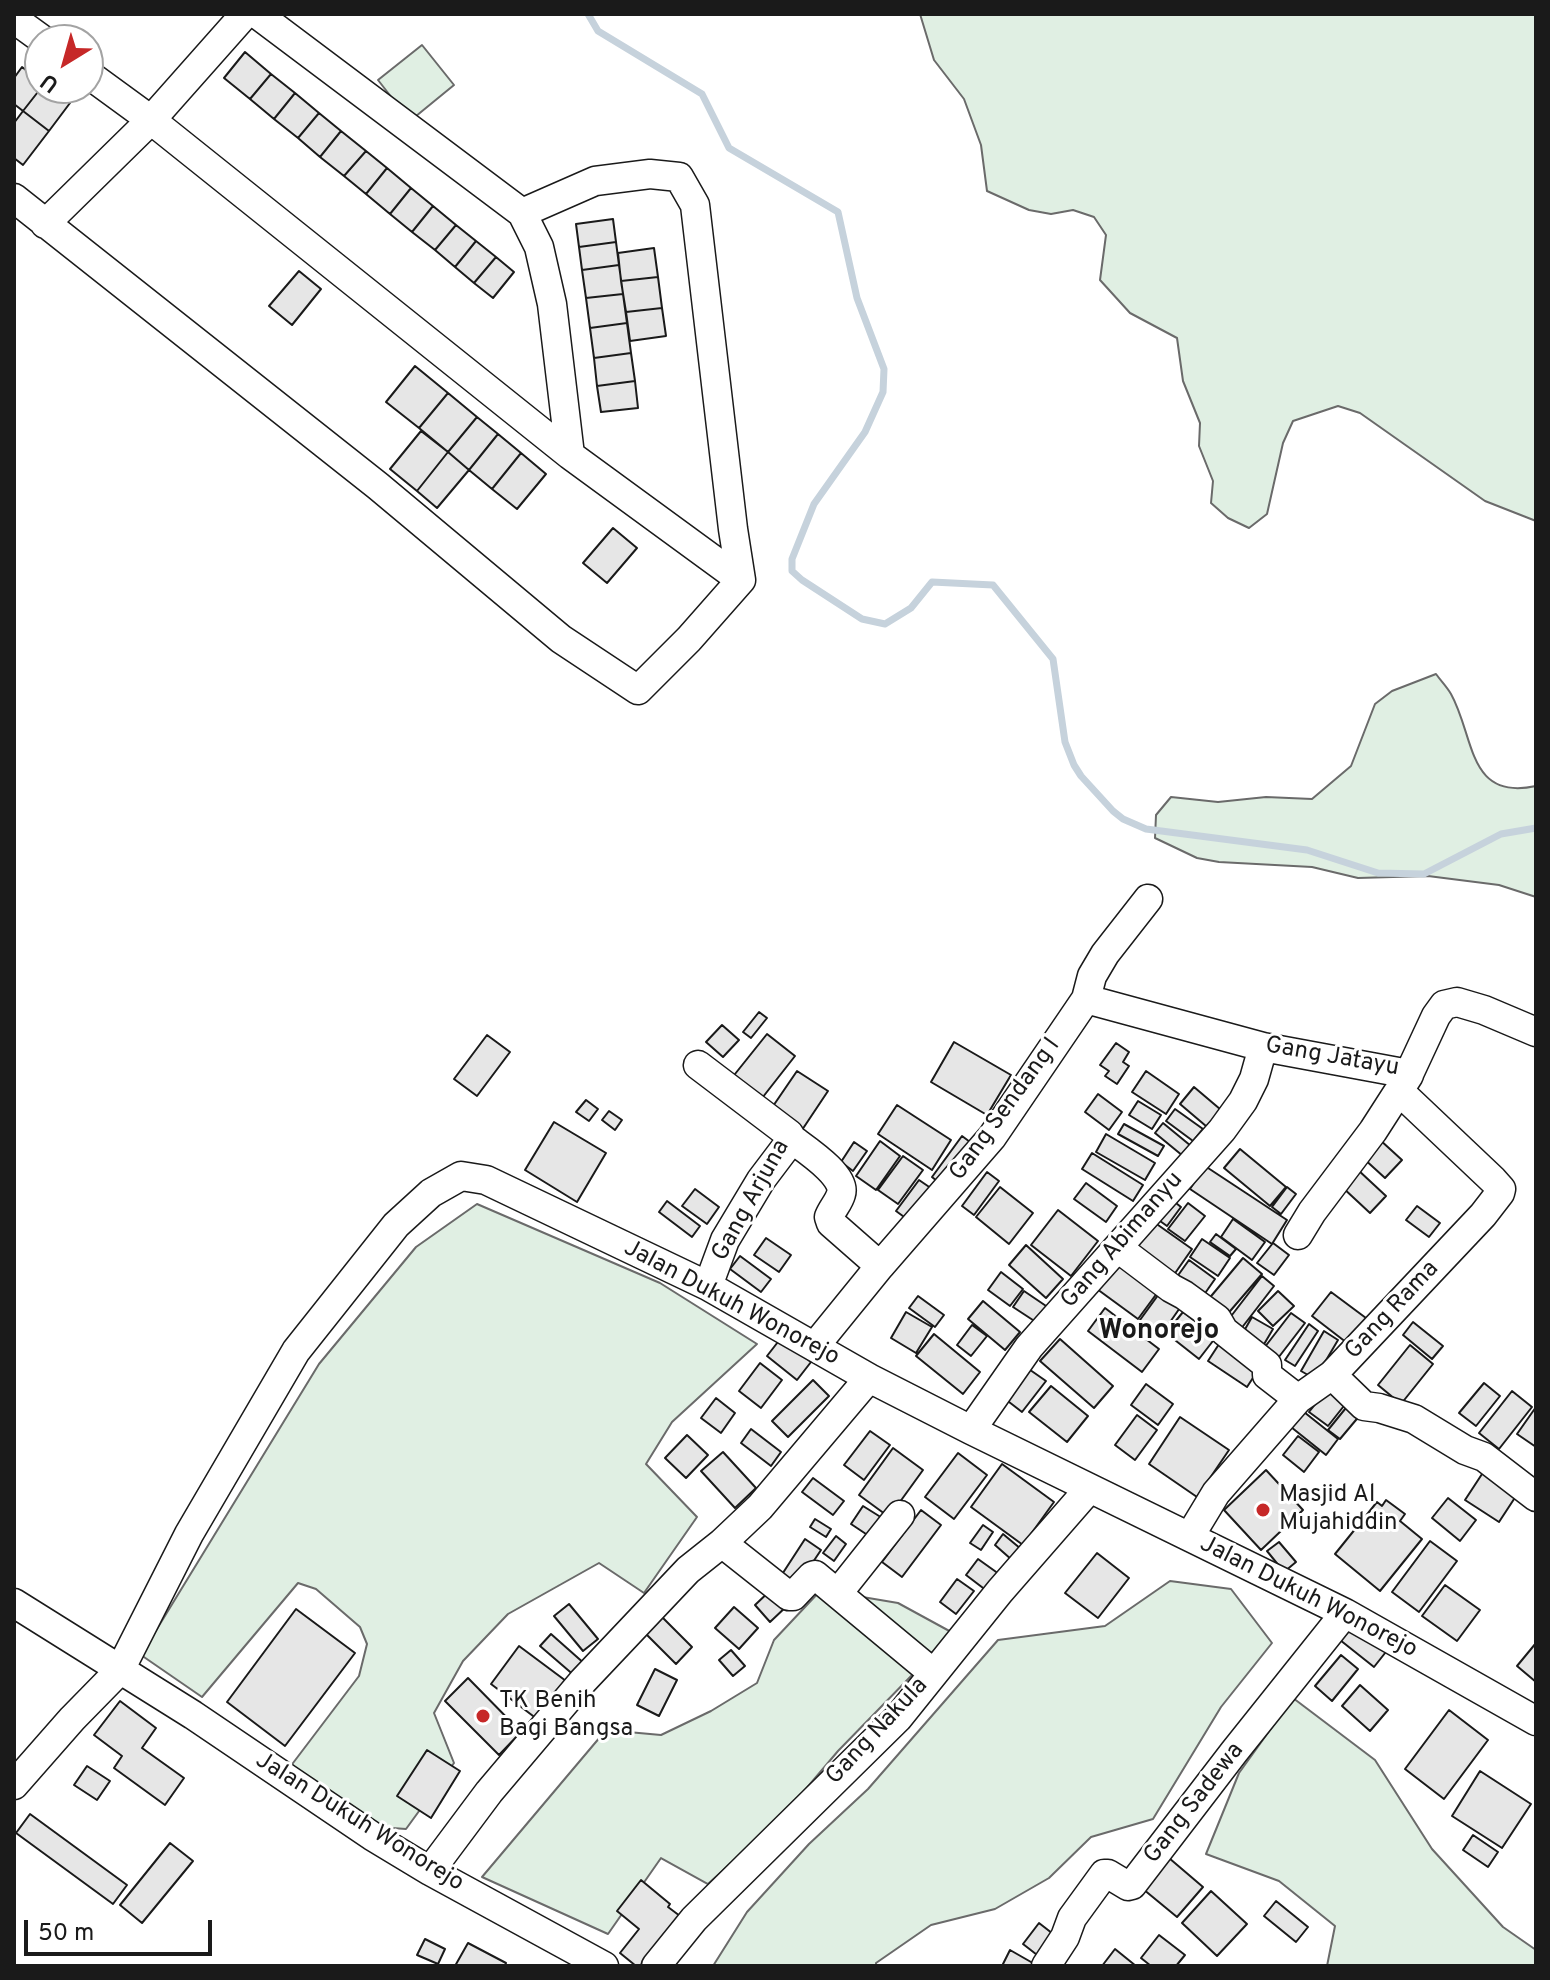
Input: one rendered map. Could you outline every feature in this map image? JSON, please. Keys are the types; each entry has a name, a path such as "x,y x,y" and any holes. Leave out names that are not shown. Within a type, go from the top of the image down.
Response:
{"street":[{"path":"45,224 151,120 245,14"},
{"path":"257,14 522,213 539,247 552,304 570,455"},
{"path":"104,86 570,455 741,580"},
{"path":"522,213 595,181 650,174 679,177 695,205 741,580"},
{"path":"14,198 378,486 561,639 638,690 741,580"},
{"name":"Gang Sendang I","path":"815,1346 992,1137 1086,999 1092,976 1105,954 1148,899"},
{"name":"Gang Jatayu","path":"1086,999 1404,1082 1444,1005 1457,1002 1536,1032"},
{"name":"Gang Abimanyu","path":"971,1430 1029,1347 1229,1120 1254,1079 1263,1047"},
{"name":"Gang Arjuna","path":"698,1065 792,1139 761,1180 725,1240 708,1286"},
{"path":"1298,1235 1373,1131 1404,1082"},
{"name":"Gang Rama","path":"1190,1536 1216,1493 1298,1399 1332,1375 1483,1215 1500,1193 1501,1189 1404,1082"},
{"path":"792,1139 837,1177 842,1186 841,1195 829,1217 831,1223 880,1266"},
{"name":"Jalan Dukuh Wonorejo","path":"120,1670 189,1534 296,1351 396,1225 431,1193 461,1176 486,1180 708,1286 869,1378 1345,1613 1536,1721"},
{"path":"1118,1248 1217,1319 1224,1331 1267,1365 1267,1375 1298,1399"},
{"path":"1332,1375 1364,1406 1414,1419 1465,1450 1484,1457 1536,1497"},
{"path":"430,1871 489,1792 583,1681 688,1570 760,1507 869,1378"},
{"name":"Gang Nakula","path":"656,1966 694,1919 898,1718 1000,1591 1089,1489"},
{"path":"838,1593 900,1515"},
{"path":"722,1543 789,1596 793,1596 815,1575 933,1673"},
{"name":"Jalan Dukuh Wonorejo","path":"14,1603 193,1715 372,1836 604,1966"},
{"name":"Gang Sadewa","path":"1046,1966 1065,1937 1072,1918 1104,1874 1132,1885 1345,1613"},
{"path":"14,1785 120,1670"}],"green space":[{"path":"920,14 1536,14 1536,521 1485,501 1360,413 1338,406 1293,421 1283,443 1267,514 1249,528 1228,518 1211,503 1213,481 1199,446 1200,423 1183,381 1177,338 1130,313 1100,280 1106,235 1094,217 1073,210 1051,214 1029,210 987,191 981,145 964,99 934,60"},
{"path":"422,45 454,85 410,121 378,80"},
{"path":"1436,674 1451,694 1470,746 1485,775 1497,784 1514,788 1536,786 1536,897 1499,885 1428,876 1358,878 1312,867 1219,862 1197,858 1155,838 1156,815 1171,797 1218,802 1266,797 1312,799 1351,766 1375,704 1392,691"},
{"path":"477,1204 660,1283 757,1344 672,1422 646,1464 697,1517 644,1593 599,1563 508,1614 463,1661 434,1713 454,1763 406,1829 378,1827 290,1767 359,1676 367,1644 360,1627 316,1589 298,1583 202,1697 141,1655 319,1364 416,1247"},
{"path":"1170,1581 1231,1589 1272,1643 1221,1707 1153,1819 1091,1837 1049,1878 995,1909 931,1925 876,1963 876,1966 713,1966 747,1912 809,1844 868,1789 998,1640 1105,1626"},
{"path":"821,1590 898,1603 953,1633 838,1751 783,1816 708,1884 661,1858 608,1934 482,1877 606,1730 661,1735 711,1711 757,1683 774,1640"},
{"path":"1293,1698 1375,1760 1432,1849 1503,1927 1536,1950 1536,1966 1327,1966 1335,1926 1279,1881 1206,1854 1239,1773"}],"building":[{"path":"245,52 271,74 250,99 224,78"},
{"path":"22,67 24,69 24,104 28,104 23,111 14,104 14,78"},
{"path":"271,74 295,93 274,119 250,99"},
{"path":"295,93 319,113 298,138 274,119"},
{"path":"28,104 69,104 49,131 23,111"},
{"path":"23,111 49,131 23,165 14,158 14,123"},
{"path":"319,113 341,131 320,157 298,138"},
{"path":"341,131 366,151 344,176 320,157"},
{"path":"366,151 387,168 366,194 344,176"},
{"path":"387,168 411,188 390,214 366,194"},
{"path":"411,188 433,206 412,232 390,214"},
{"path":"433,206 456,225 435,250 412,232"},
{"path":"613,219 616,242 579,247 576,224"},
{"path":"456,225 476,241 455,267 435,250"},
{"path":"476,241 496,257 474,283 455,267"},
{"path":"616,242 619,265 582,270 579,247"},
{"path":"654,248 658,277 621,281 618,253"},
{"path":"496,257 514,272 493,298 474,283"},
{"path":"619,265 623,294 586,298 582,270"},
{"path":"299,271 321,289 292,325 269,306"},
{"path":"658,277 662,308 626,312 621,281"},
{"path":"623,294 627,323 590,328 586,298"},
{"path":"662,308 666,336 630,341 626,312"},
{"path":"627,323 631,353 594,358 590,328"},
{"path":"631,353 635,381 597,386 594,358"},
{"path":"415,366 448,393 419,428 386,402"},
{"path":"635,381 638,408 601,412 597,386"},
{"path":"448,393 477,417 448,452 419,428"},
{"path":"477,417 498,434 469,470 448,452"},
{"path":"421,431 448,452 417,491 390,469"},
{"path":"498,434 521,453 492,489 469,470"},
{"path":"448,452 469,470 437,508 417,491"},
{"path":"521,453 546,474 517,509 492,489"},
{"path":"613,528 637,548 607,583 583,563"},
{"path":"759,1012 767,1018 751,1038 743,1032"},
{"path":"722,1025 739,1040 723,1057 706,1042"},
{"path":"767,1034 795,1056 759,1102 731,1079"},
{"path":"487,1035 510,1052 477,1096 454,1079"},
{"path":"954,1042 1011,1075 987,1115 931,1082"},
{"path":"1116,1043 1129,1052 1123,1062 1129,1066 1117,1084 1105,1076 1109,1071 1100,1065"},
{"path":"797,1071 828,1091 800,1133 769,1112"},
{"path":"1146,1071 1179,1094 1166,1114 1132,1092"},
{"path":"1194,1087 1227,1115 1213,1132 1180,1104"},
{"path":"1098,1094 1122,1112 1109,1130 1085,1112"},
{"path":"586,1100 598,1109 589,1121 576,1112"},
{"path":"1138,1101 1161,1115 1152,1129 1129,1115"},
{"path":"897,1105 951,1140 932,1170 878,1134"},
{"path":"1175,1109 1203,1129 1193,1141 1166,1121"},
{"path":"609,1111 622,1120 615,1130 602,1120"},
{"path":"554,1122 606,1153 577,1202 525,1170"},
{"path":"1163,1123 1191,1146 1183,1156 1155,1133"},
{"path":"1124,1124 1164,1146 1158,1156 1118,1134"},
{"path":"1106,1134 1155,1163 1145,1180 1096,1152"},
{"path":"962,1136 974,1145 943,1186 932,1177"},
{"path":"1379,1139 1402,1160 1385,1178 1362,1157"},
{"path":"880,1141 900,1156 876,1190 856,1176"},
{"path":"854,1142 867,1151 853,1171 841,1162"},
{"path":"1240,1149 1286,1187 1270,1206 1224,1168"},
{"path":"1092,1153 1143,1185 1133,1201 1082,1169"},
{"path":"903,1156 923,1170 898,1204 878,1190"},
{"path":"1205,1166 1287,1220 1272,1244 1190,1189"},
{"path":"1357,1169 1386,1196 1370,1213 1341,1186"},
{"path":"987,1172 999,1181 974,1215 962,1206"},
{"path":"919,1180 938,1193 915,1225 896,1211"},
{"path":"1086,1183 1117,1206 1106,1222 1074,1199"},
{"path":"1000,1187 1033,1213 1009,1244 976,1217"},
{"path":"1287,1187 1296,1194 1281,1214 1272,1207"},
{"path":"695,1189 719,1207 707,1224 682,1206"},
{"path":"1167,1196 1181,1207 1167,1226 1153,1216"},
{"path":"667,1201 700,1226 692,1237 659,1212"},
{"path":"1188,1203 1205,1216 1185,1241 1168,1229"},
{"path":"1417,1206 1440,1223 1429,1237 1406,1220"},
{"path":"1058,1210 1098,1241 1071,1276 1031,1245"},
{"path":"1233,1219 1265,1242 1252,1260 1221,1237"},
{"path":"1151,1220 1192,1249 1171,1279 1130,1250"},
{"path":"1216,1234 1236,1249 1230,1256 1210,1242"},
{"path":"766,1238 791,1255 779,1272 754,1255"},
{"path":"1202,1239 1230,1258 1218,1276 1190,1257"},
{"path":"1273,1243 1289,1255 1274,1275 1257,1263"},
{"path":"1026,1245 1063,1279 1046,1298 1009,1265"},
{"path":"1123,1255 1163,1285 1138,1319 1097,1289"},
{"path":"740,1256 771,1279 761,1292 730,1269"},
{"path":"1243,1258 1262,1274 1225,1317 1207,1301"},
{"path":"1189,1260 1215,1279 1201,1299 1174,1281"},
{"path":"1001,1272 1023,1289 1010,1306 988,1290"},
{"path":"1262,1276 1274,1286 1237,1334 1225,1324"},
{"path":"1164,1287 1184,1302 1161,1335 1140,1320"},
{"path":"1024,1291 1052,1310 1042,1326 1013,1307"},
{"path":"1278,1291 1294,1306 1273,1326 1258,1311"},
{"path":"1331,1292 1370,1321 1351,1346 1312,1316"},
{"path":"918,1296 944,1315 935,1327 909,1308"},
{"path":"983,1301 1020,1332 1005,1350 968,1319"},
{"path":"1105,1308 1159,1349 1142,1372 1088,1331"},
{"path":"906,1312 932,1327 916,1353 891,1338"},
{"path":"1183,1312 1216,1337 1199,1359 1166,1333"},
{"path":"1291,1313 1305,1323 1275,1362 1261,1352"},
{"path":"1252,1317 1273,1329 1260,1351 1240,1338"},
{"path":"1413,1322 1443,1346 1432,1359 1403,1335"},
{"path":"1309,1324 1318,1331 1295,1366 1285,1360"},
{"path":"972,1325 987,1336 971,1356 957,1345"},
{"path":"1324,1331 1338,1340 1315,1379 1301,1371"},
{"path":"934,1334 980,1372 963,1394 916,1356"},
{"path":"781,1338 811,1362 797,1380 767,1356"},
{"path":"1223,1338 1262,1364 1247,1387 1208,1361"},
{"path":"1060,1339 1113,1386 1094,1408 1040,1361"},
{"path":"1410,1345 1433,1364 1401,1404 1378,1385"},
{"path":"760,1363 782,1380 761,1408 739,1391"},
{"path":"1023,1365 1046,1381 1022,1412 1000,1395"},
{"path":"813,1380 829,1396 788,1437 772,1421"},
{"path":"1333,1382 1351,1397 1328,1426 1309,1412"},
{"path":"1484,1383 1500,1396 1476,1426 1459,1413"},
{"path":"1146,1384 1173,1404 1158,1425 1131,1405"},
{"path":"1051,1386 1088,1416 1067,1442 1029,1412"},
{"path":"1512,1391 1532,1407 1499,1449 1479,1433"},
{"path":"716,1398 735,1413 721,1433 701,1418"},
{"path":"1354,1398 1366,1408 1340,1439 1328,1430"},
{"path":"1536,1407 1536,1447 1517,1434"},
{"path":"1304,1412 1338,1439 1326,1455 1291,1427"},
{"path":"1137,1415 1157,1430 1135,1460 1115,1445"},
{"path":"1180,1417 1229,1450 1197,1497 1149,1464"},
{"path":"751,1429 781,1452 771,1466 741,1443"},
{"path":"870,1431 890,1445 864,1480 844,1465"},
{"path":"687,1435 708,1455 686,1478 665,1458"},
{"path":"1298,1436 1319,1452 1304,1472 1283,1455"},
{"path":"893,1448 923,1470 889,1517 859,1495"},
{"path":"723,1452 756,1488 735,1508 701,1471"},
{"path":"958,1453 987,1475 954,1519 925,1497"},
{"path":"1002,1464 1054,1502 1023,1545 971,1507"},
{"name":"Masjid Al Mujahiddin","path":"1266,1470 1303,1510 1261,1550 1224,1510"},
{"path":"1484,1471 1518,1493 1499,1522 1465,1500"},
{"path":"813,1478 844,1501 833,1515 802,1492"},
{"path":"1448,1498 1476,1520 1460,1541 1432,1518"},
{"path":"1386,1500 1405,1514 1400,1521 1422,1539 1380,1591 1335,1554 1377,1502 1382,1506"},
{"path":"863,1506 887,1521 875,1540 851,1524"},
{"path":"921,1510 941,1525 902,1577 882,1562"},
{"path":"815,1519 831,1529 826,1537 810,1527"},
{"path":"983,1525 993,1532 981,1550 970,1543"},
{"path":"1003,1534 1021,1549 1012,1560 995,1545"},
{"path":"836,1536 846,1544 834,1561 823,1553"},
{"path":"805,1539 821,1550 795,1589 779,1579"},
{"path":"1430,1541 1457,1561 1419,1612 1392,1592"},
{"path":"1279,1542 1296,1562 1284,1572 1267,1551"},
{"path":"1097,1553 1129,1578 1098,1618 1065,1593"},
{"path":"978,1559 999,1574 987,1591 966,1575"},
{"path":"957,1579 974,1591 956,1614 940,1602"},
{"path":"1445,1585 1480,1610 1457,1641 1422,1616"},
{"path":"773,1588 788,1605 770,1622 755,1605"},
{"path":"569,1604 598,1639 583,1651 554,1616"},
{"path":"734,1607 758,1628 739,1649 715,1628"},
{"path":"296,1609 355,1653 285,1746 227,1702"},
{"path":"662,1617 692,1647 676,1664 645,1633"},
{"path":"1349,1617 1389,1648 1374,1667 1335,1636"},
{"path":"551,1634 586,1665 576,1677 540,1646"},
{"path":"1536,1643 1536,1682 1517,1666"},
{"path":"519,1646 566,1681 537,1719 491,1684"},
{"path":"731,1650 745,1666 733,1676 719,1660"},
{"path":"1341,1655 1358,1669 1332,1701 1315,1686"},
{"path":"655,1669 677,1680 659,1716 637,1705"},
{"name":"TK Benih Bagi Bangsa","path":"468,1678 521,1732 499,1755 445,1701"},
{"path":"1360,1685 1388,1710 1370,1731 1342,1706"},
{"path":"120,1701 156,1728 142,1748 184,1778 165,1805 114,1768 122,1756 94,1735"},
{"path":"1449,1710 1488,1740 1444,1799 1405,1769"},
{"path":"427,1750 460,1771 431,1818 397,1796"},
{"path":"87,1766 110,1781 97,1800 74,1785"},
{"path":"1480,1771 1531,1804 1502,1848 1452,1816"},
{"path":"30,1814 127,1885 113,1904 16,1833"},
{"path":"1473,1835 1498,1852 1488,1867 1463,1850"},
{"path":"170,1843 193,1861 142,1923 120,1905"},
{"path":"1169,1858 1203,1887 1177,1917 1143,1889"},
{"path":"641,1880 680,1916 640,1966 636,1966 620,1953 639,1929 617,1911"},
{"path":"1211,1891 1247,1924 1217,1956 1182,1923"},
{"path":"1276,1901 1308,1927 1296,1942 1264,1916"},
{"path":"1039,1923 1057,1937 1041,1958 1023,1944"},
{"path":"1159,1935 1185,1955 1176,1966 1151,1966 1141,1958"},
{"path":"425,1939 445,1949 438,1964 417,1955"},
{"path":"468,1943 506,1963 505,1966 455,1966"},
{"path":"1115,1949 1136,1966 1102,1966"},
{"path":"1010,1950 1038,1966 1002,1966"}],"waterway":[{"path":"588,14 598,31 702,94 729,148 838,212 857,298 884,369 883,392 865,432 814,504 792,559 792,571 802,580 862,619 885,624 911,608 932,582 993,585 1053,659 1065,742 1074,765 1113,811 1146,829 1307,850 1378,873 1424,874 1501,834 1536,828"}],"place":[{"name":"Masjid Al Mujahiddin","path":"1263,1510"},
{"name":"TK Benih Bagi Bangsa","path":"483,1716"}],"district":[{"name":"Wonorejo","path":"1159,1332"}]}
